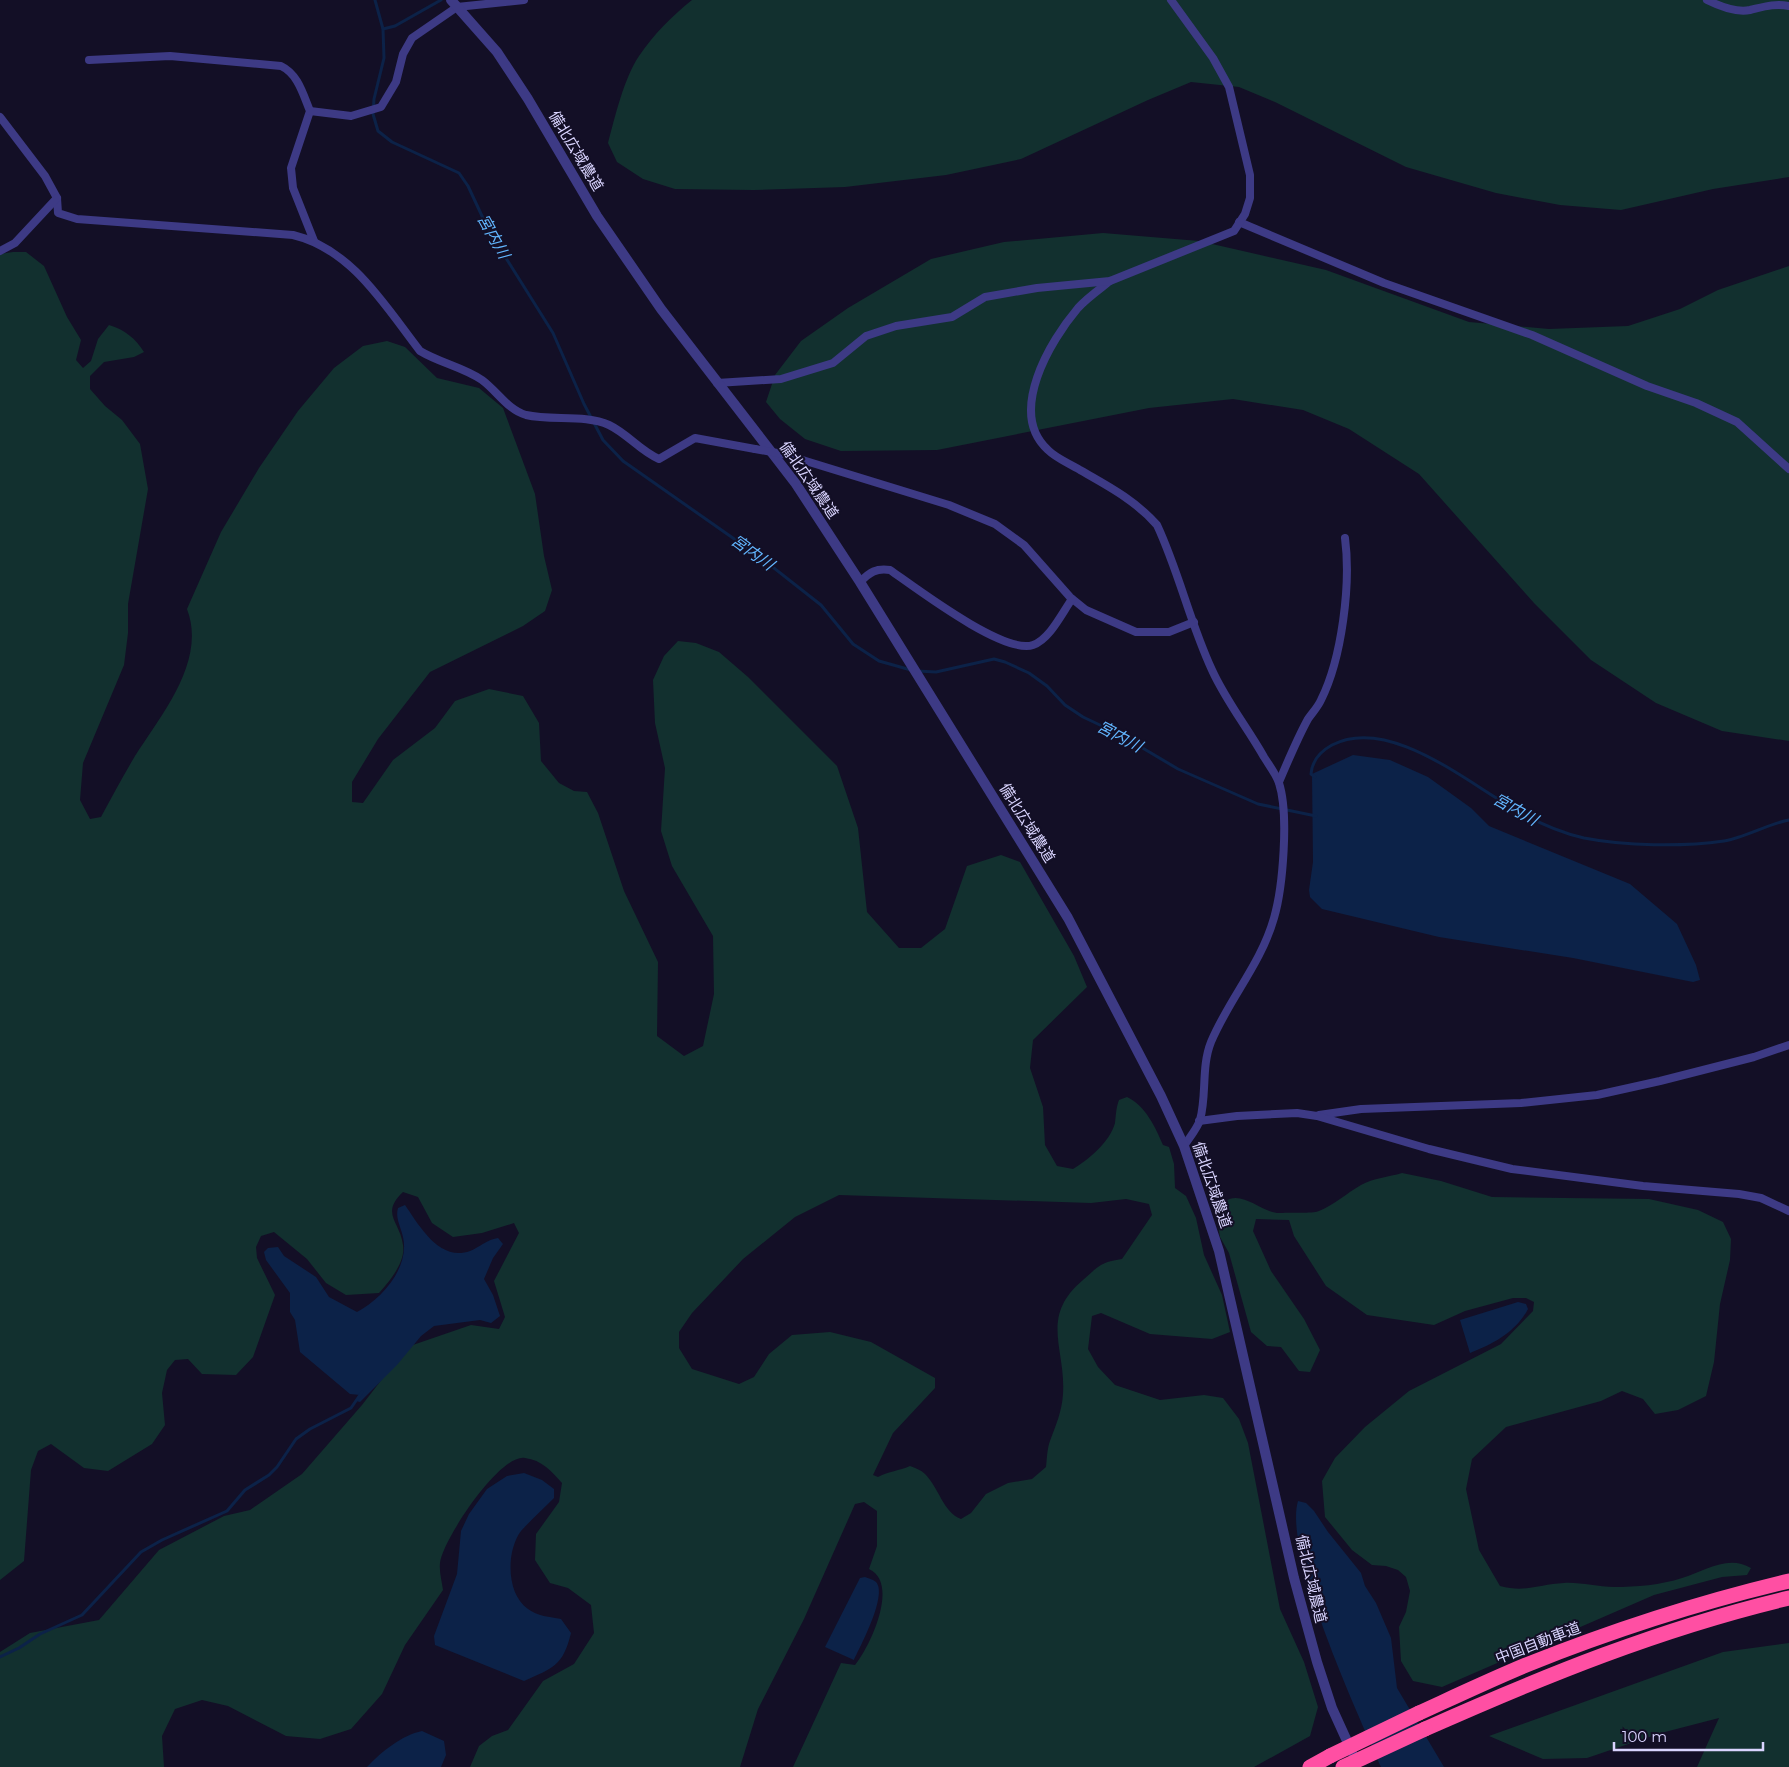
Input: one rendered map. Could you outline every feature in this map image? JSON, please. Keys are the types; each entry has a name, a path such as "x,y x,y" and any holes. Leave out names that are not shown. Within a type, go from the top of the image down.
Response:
{"highway":[{"name":"中国自動車道","path":"1310,1767 1419,1713 1526,1665 1637,1625 1733,1594 1789,1581"},
{"path":"1343,1767 1531,1681 1640,1640 1735,1610 1789,1598"}],"street":[{"path":"310,111 351,116 381,107 396,82 403,54 412,38 454,4 524,0"},
{"path":"717,383 781,378 833,363 866,336 896,326 952,317 985,297 1037,288 1110,281 1234,231 1245,214 1250,198 1250,175 1229,87 1213,58 1171,0"},
{"path":"1707,0 1731,10 1750,10 1778,4 1789,6"},
{"name":"備北広域農道","path":"454,4 497,52 528,99 597,216 661,309 796,484 860,582 1068,918 1161,1096 1184,1146 1218,1251 1305,1621 1332,1708 1359,1767"},
{"path":"89,60 170,56 281,66 289,70 296,79 310,111 291,168 293,188 314,241"},
{"path":"0,117 45,176 57,198 58,214 77,220 293,235 314,241 335,252 349,265 420,351 434,360 480,378 497,391 515,411 529,415 608,424 648,454 659,459 695,438 783,454 949,505 995,524 1024,546 1072,599 1086,610 1136,632 1169,632 1194,622"},
{"path":"0,252 15,244 57,198"},
{"path":"1239,222 1384,283 1532,335 1647,386 1696,403 1737,422 1789,469"},
{"path":"1110,281 1080,306 1064,325 1033,384 1030,409 1032,429 1038,439 1058,458 1123,494 1142,509 1156,525 1212,670 1231,705 1279,782 1283,811 1283,850 1274,918 1260,955 1221,1020 1210,1044 1205,1063 1204,1096 1199,1122 1184,1146"},
{"path":"1279,782 1309,719 1321,700 1337,655 1342,626 1347,557 1345,538"},
{"path":"860,582 870,572 879,569 890,570 983,632 1014,643 1031,646 1043,640 1072,599"},
{"path":"1316,1116 1361,1108 1521,1104 1597,1095 1660,1082 1754,1057 1789,1045"},
{"path":"1199,1122 1237,1116 1296,1113 1316,1116 1429,1149 1512,1169 1643,1186 1739,1194 1761,1198 1789,1211"}],"green space":[{"path":"692,0 1789,0 1789,177 1713,189 1621,210 1560,205 1496,193 1406,167 1275,102 1239,87 1191,82 1021,159 946,175 845,187 754,190 675,189 643,179 617,162 608,143 620,98 639,56 670,19"},
{"path":"1103,233 1199,241 1326,270 1469,322 1549,329 1628,326 1680,309 1718,290 1789,266 1789,741 1722,731 1656,703 1591,660 1534,603 1419,474 1349,429 1303,410 1233,399 1149,408 937,450 841,451 805,439 780,419 766,402 775,375 801,341 848,308 931,259 1004,242"},
{"path":"26,252 44,266 67,317 81,340 76,360 83,368 91,361 98,339 109,325 129,335 144,352 134,357 104,362 90,376 90,389 105,406 122,420 140,444 148,489 128,604 128,633 124,665 83,763 80,800 90,819 101,817 135,756 178,687 186,668 191,648 192,629 187,609 221,532 259,468 298,411 334,368 363,346 387,341 405,347 437,378 479,388 503,408 535,494 544,556 552,590 545,611 523,626 430,672 378,739 352,782 352,802 363,803 393,760 435,728 455,701 489,689 523,696 539,723 541,761 559,783 574,791 587,792 598,813 624,891 658,962 657,1036 684,1056 703,1046 714,994 713,936 672,866 661,831 665,768 655,723 653,680 664,656 678,641 696,643 719,652 748,677 837,766 858,828 867,912 899,948 921,948 945,929 967,866 1001,855 1020,862 1074,956 1087,987 1033,1040 1030,1068 1043,1107 1045,1145 1057,1166 1073,1169 1092,1156 1108,1137 1115,1123 1119,1100 1127,1097 1139,1105 1153,1124 1163,1145 1169,1147 1174,1164 1175,1188 1186,1196 1196,1218 1204,1255 1222,1295 1230,1332 1212,1339 1150,1334 1101,1313 1092,1316 1088,1349 1098,1367 1115,1385 1160,1400 1204,1395 1223,1398 1239,1419 1248,1443 1280,1609 1304,1662 1318,1707 1310,1736 1254,1767 793,1767 841,1663 855,1665 868,1644 879,1616 882,1587 878,1576 869,1569 877,1546 877,1511 864,1502 855,1504 804,1619 758,1709 740,1767 470,1767 479,1746 492,1736 508,1730 543,1681 574,1664 594,1633 591,1605 568,1588 550,1583 535,1560 536,1534 559,1502 562,1483 550,1470 536,1461 525,1458 514,1460 501,1469 474,1500 461,1519 443,1552 440,1563 443,1590 405,1645 382,1694 351,1729 320,1739 286,1736 228,1706 202,1700 175,1709 162,1736 164,1767 0,1767 0,1652 30,1633 99,1620 159,1550 224,1516 250,1510 302,1474 362,1405 407,1347 471,1325 499,1329 505,1317 494,1281 519,1233 514,1223 482,1233 453,1237 432,1223 418,1197 403,1192 396,1200 392,1212 403,1245 402,1258 396,1271 379,1293 346,1295 326,1283 307,1259 274,1232 261,1236 256,1247 257,1258 275,1295 253,1357 236,1375 202,1374 188,1359 175,1360 167,1370 162,1393 165,1425 152,1444 108,1471 84,1468 51,1444 38,1451 31,1470 24,1561 0,1580 0,254","holes":["839,1195 1091,1203 1126,1199 1149,1204 1152,1215 1122,1259 1105,1263 1097,1268 1070,1294 1062,1307 1058,1320 1058,1334 1063,1394 1058,1418 1049,1444 1046,1467 1032,1479 1008,1483 986,1494 971,1513 961,1519 950,1511 930,1480 918,1469 910,1466 878,1477 873,1475 893,1433 935,1388 935,1378 871,1342 830,1332 792,1335 769,1354 754,1377 739,1384 692,1369 679,1348 679,1332 692,1313 743,1259 795,1217"]},
{"path":"1402,1173 1441,1181 1492,1197 1649,1199 1698,1210 1723,1222 1731,1239 1730,1260 1720,1304 1714,1362 1706,1396 1678,1410 1655,1414 1643,1399 1622,1391 1601,1401 1506,1427 1472,1459 1466,1489 1479,1550 1500,1586 1517,1589 1570,1583 1608,1587 1640,1586 1674,1580 1725,1563 1742,1564 1751,1568 1747,1575 1722,1577 1654,1595 1442,1687 1413,1681 1401,1661 1399,1627 1406,1612 1410,1591 1406,1577 1398,1570 1386,1566 1372,1565 1352,1550 1325,1517 1322,1481 1335,1458 1365,1427 1409,1391 1501,1344 1533,1311 1534,1302 1526,1298 1513,1298 1465,1311 1434,1325 1367,1315 1326,1286 1294,1236 1289,1220 1256,1219 1253,1231 1271,1271 1304,1319 1320,1350 1310,1372 1299,1371 1281,1347 1267,1346 1251,1332 1229,1253 1220,1237 1216,1212 1223,1203 1239,1198 1273,1212 1316,1212 1330,1206 1366,1183"},
{"path":"1789,1643 1789,1767 1697,1767 1719,1718 1661,1733 1587,1758 1543,1759 1489,1736 1723,1652"}],"water":[{"path":"1353,755 1390,760 1428,777 1471,808 1489,826 1630,884 1677,924 1696,965 1700,980 1693,982 1573,958 1439,937 1322,909 1310,897 1309,890 1313,862 1312,774"},
{"path":"405,1205 431,1240 449,1251 459,1253 470,1251 490,1240 498,1238 503,1244 493,1258 484,1279 493,1295 500,1316 491,1323 480,1320 434,1326 421,1336 397,1365 360,1402 356,1401 360,1395 350,1394 300,1352 295,1320 290,1312 290,1293 266,1260 264,1252 268,1248 278,1247 284,1256 316,1277 329,1297 357,1312 376,1299 392,1281 398,1270 404,1248 397,1212 398,1208"},
{"path":"1518,1302 1526,1304 1528,1309 1517,1324 1510,1331 1487,1346 1470,1353 1460,1320"},
{"path":"524,1473 542,1480 554,1489 554,1498 521,1531 516,1539 511,1561 512,1583 521,1602 528,1609 539,1615 561,1619 571,1633 568,1644 560,1659 550,1669 524,1681 435,1645 434,1636 457,1574 461,1531 469,1514 487,1489 507,1476"},
{"path":"1298,1501 1306,1503 1314,1511 1328,1532 1361,1573 1365,1586 1376,1603 1391,1638 1397,1688 1444,1767 1381,1767 1325,1633 1312,1594 1301,1557 1296,1525"},
{"path":"865,1577 876,1582 879,1589 878,1598 872,1621 854,1660 825,1647 860,1578"},
{"path":"422,1731 444,1741 446,1755 441,1767 367,1767 392,1745 407,1736"}],"waterway":[{"name":"宮内川","path":"375,0 383,29 384,58 374,99 373,114 378,131 392,142 459,173 468,186 489,231 553,333 584,404 603,440 623,461 760,557 821,605 853,644 879,661 911,670"},
{"path":"383,29 395,26 441,0"},
{"name":"宮内川","path":"917,671 936,672 994,659 1005,662 1029,673 1047,686 1065,705 1083,717 1119,734 1178,769 1258,804 1316,816"},
{"name":"宮内川","path":"1315,777 1311,774 1313,765 1321,753 1328,747 1354,738 1377,739 1401,745 1425,755 1528,817 1546,826 1584,838 1635,844 1672,845 1708,843 1732,839 1789,820"},
{"path":"0,1657 19,1648 40,1634 82,1615 141,1552 162,1540 227,1511 245,1490 269,1475 277,1467 296,1439 310,1429 351,1408 362,1392"}]}
